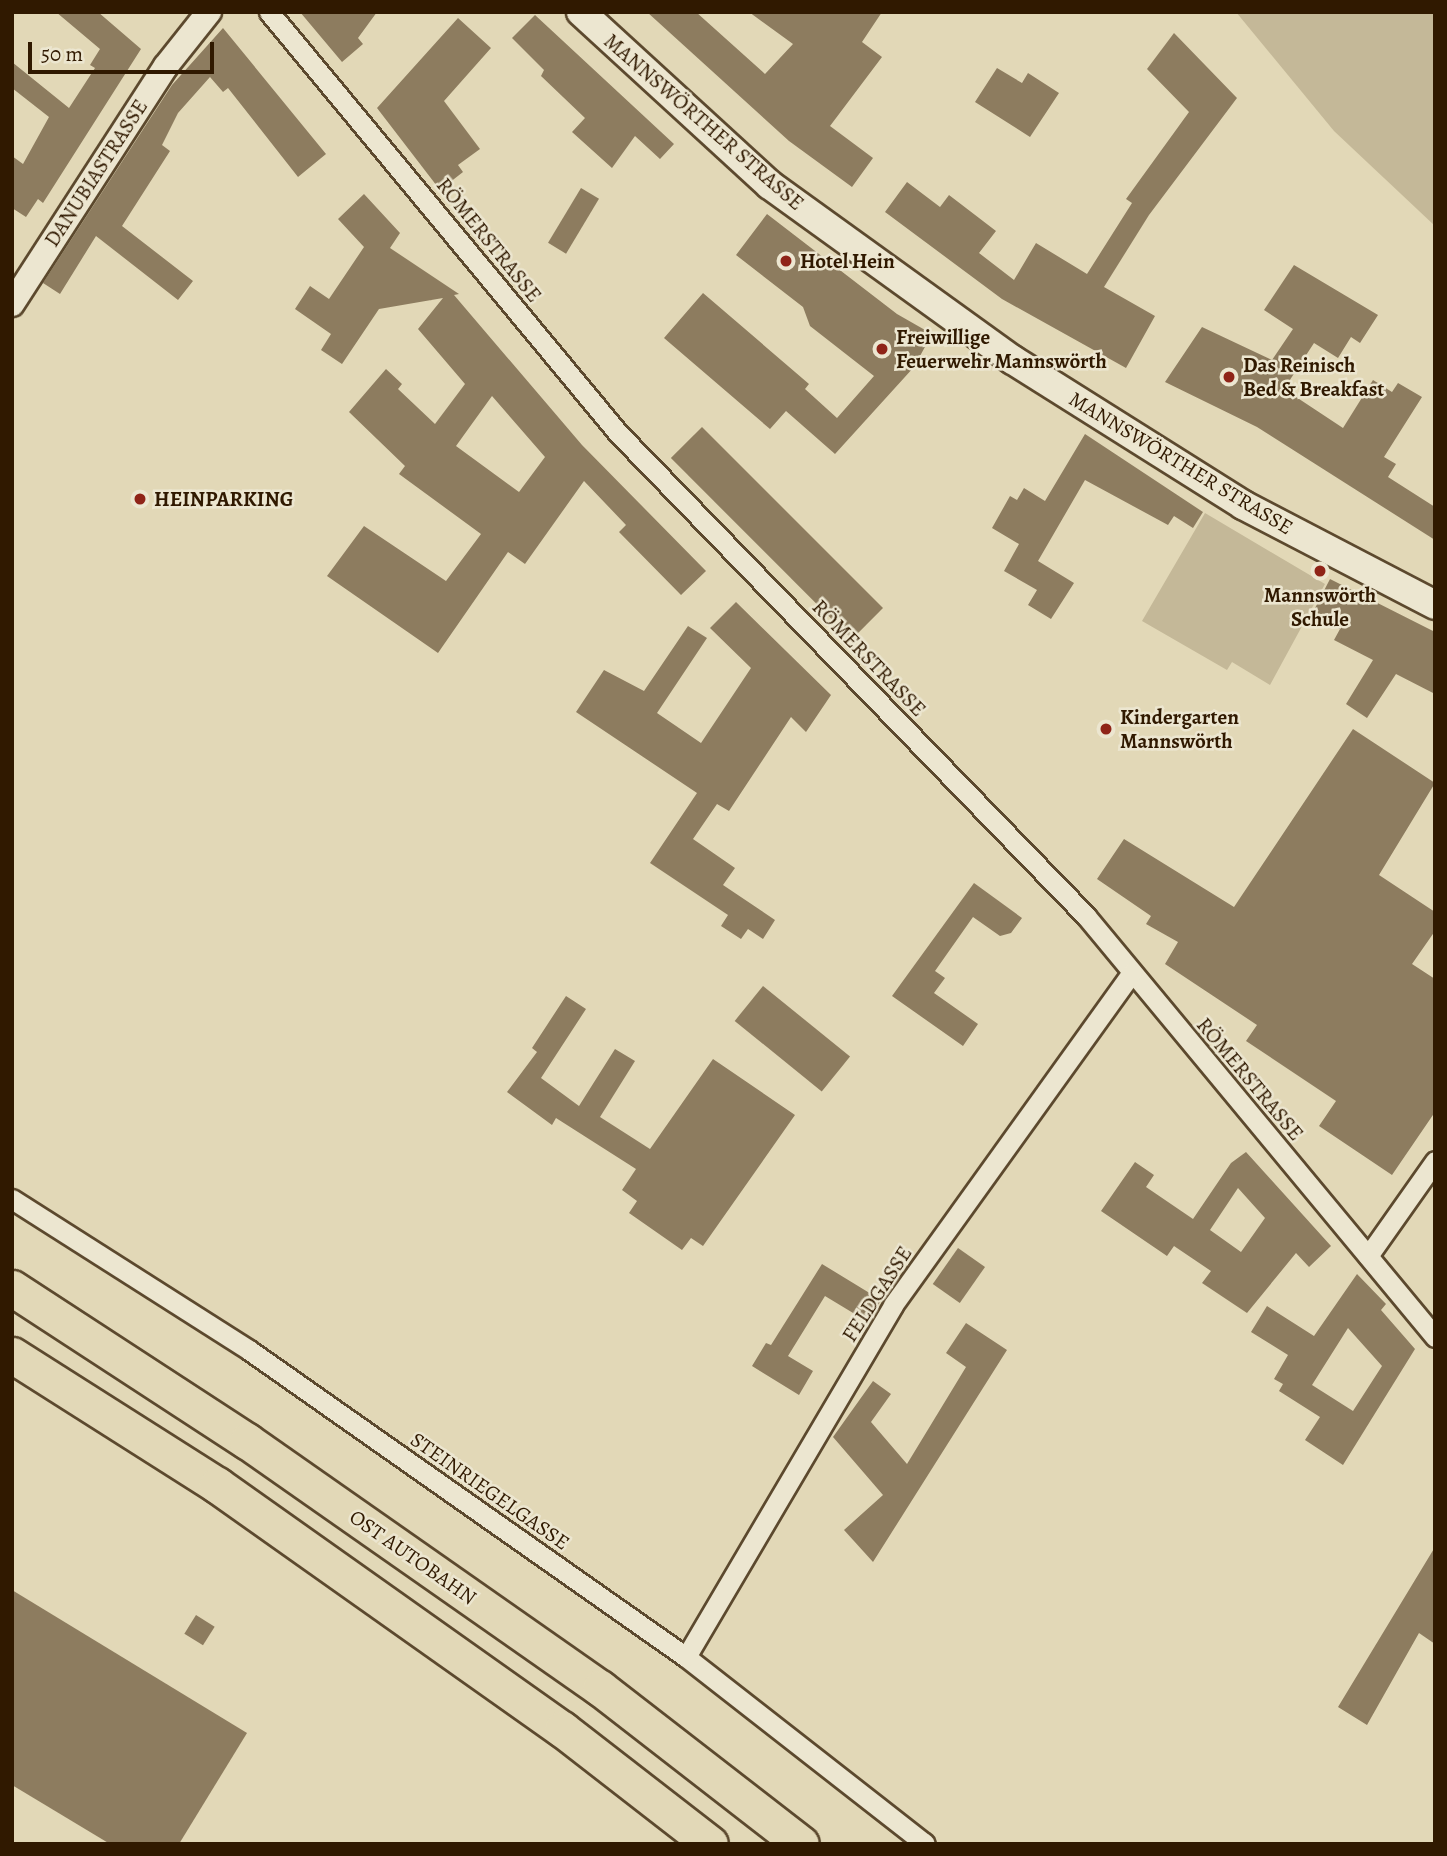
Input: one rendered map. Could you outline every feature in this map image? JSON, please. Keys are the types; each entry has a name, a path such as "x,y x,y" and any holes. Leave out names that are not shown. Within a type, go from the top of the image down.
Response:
{"highway":[{"name":"OST AUTOBAHN","path":"12,1288 247,1441 600,1688 801,1844"},
{"path":"12,1354 216,1485 562,1729 710,1844"}],"main road":[{"name":"MANNSWÖRTHER STRASSE","path":"581,12 770,185 1013,360 1243,505 1435,605"}],"street":[{"name":"DANUBIASTRASSE","path":"12,304 166,66 209,12"},
{"name":"RÖMERSTRASSE","path":"269,12 618,433 1086,916 1435,1337"},
{"name":"FELDGASSE","path":"686,1657 893,1305 1132,973"},
{"path":"1368,1256 1435,1161"},
{"name":"STEINRIEGELGASSE","path":"12,1199 249,1350 686,1657 925,1844"}],"shaded area":[{"path":"1236,12 1435,12 1435,226 1334,131"},
{"path":"1205,513 1325,584 1270,685 1232,662 1227,670 1142,621"}],"building":[{"path":"56,12 98,12 141,49 43,203 38,199 26,217 12,208 12,156 23,164 49,117 12,88 12,62 69,108 95,68 90,65 100,49"},
{"path":"300,12 377,12 358,38 363,44 342,62"},
{"path":"647,12 696,12 765,74 793,44 749,12 882,12 862,42 882,57 830,126 873,158 852,187 789,141"},
{"path":"535,15 674,144 660,159 635,136 612,168 572,132 585,118 541,76 544,70 512,38"},
{"path":"458,18 491,48 444,101 480,149 458,165 463,172 440,190 377,108"},
{"path":"223,28 326,154 298,177 228,88 223,92 210,77 178,113 162,145 170,151 122,226 193,281 178,300 96,236 60,294 43,283 172,85"},
{"path":"1174,33 1237,98 1149,215 1104,287 1155,316 1126,368 1002,299 885,212 907,182 940,207 949,195 996,231 979,253 1014,280 1036,243 1087,274 1132,203 1126,199 1189,112 1147,69"},
{"path":"997,68 1022,83 1028,73 1059,93 1030,137 975,102"},
{"path":"581,188 599,199 566,254 548,243"},
{"path":"364,194 400,233 390,248 459,294 454,295 582,445 706,571 681,595 619,532 626,525 584,481 525,564 508,552 438,653 327,576 364,526 446,581 481,534 399,474 405,466 349,412 386,369 402,384 398,389 435,424 465,384 418,329 443,298 379,309 342,364 321,350 331,334 295,309 310,286 329,299 364,247 338,219","holes":["492,396 545,457 519,492 456,446"]},
{"path":"767,214 897,314 932,334 914,367 835,454 786,411 770,429 664,338 703,293 809,384 805,389 837,418 874,376 810,326 803,307 736,255"},
{"path":"1294,265 1378,315 1360,343 1351,337 1338,358 1314,343 1284,389 1343,428 1373,380 1392,392 1398,383 1422,397 1384,457 1396,464 1388,477 1435,507 1435,540 1257,427 1165,382 1202,327 1272,360 1293,329 1264,310"},
{"path":"702,427 883,608 852,639 671,458"},
{"path":"1085,434 1203,512 1193,528 1174,516 1168,525 1085,480 1038,561 1074,583 1051,619 1028,605 1037,590 1004,571 1019,544 992,528 1010,496 1017,500 1024,488 1045,501"},
{"path":"1330,579 1435,632 1435,694 1396,674 1367,718 1346,704 1373,660 1334,640 1340,629 1312,614"},
{"path":"736,602 831,695 806,732 791,717 729,811 717,804 693,839 735,868 723,885 775,920 763,939 748,929 741,939 721,926 728,915 650,863 697,793 576,712 604,670 644,691 688,626 707,638 657,713 701,743 751,668 710,628"},
{"path":"1353,729 1435,783 1379,875 1435,912 1435,931 1412,964 1435,979 1435,1112 1392,1175 1319,1126 1336,1101 1246,1041 1257,1025 1165,964 1178,942 1146,924 1151,916 1097,879 1124,839 1234,907"},
{"path":"974,883 1022,918 1011,933 1000,936 973,917 935,971 945,978 934,993 978,1024 963,1046 892,996"},
{"path":"763,986 850,1056 822,1091 735,1021"},
{"path":"566,996 586,1009 541,1078 579,1106 615,1049 635,1061 600,1117 650,1149 713,1059 795,1115 703,1246 691,1238 682,1250 629,1213 637,1201 622,1190 636,1169 556,1118 552,1125 507,1092 537,1052 532,1048"},
{"path":"1246,1152 1331,1246 1309,1267 1296,1253 1247,1313 1202,1283 1211,1271 1174,1246 1167,1256 1101,1211 1135,1162 1154,1175 1146,1187 1193,1219 1231,1163","holes":["1238,1188 1265,1218 1241,1252 1210,1230"]},
{"path":"958,1248 985,1267 960,1303 933,1284"},
{"path":"822,1264 881,1300 868,1322 825,1296 788,1356 813,1371 799,1395 752,1366 766,1343 771,1345"},
{"path":"1357,1274 1386,1304 1381,1310 1415,1349 1343,1465 1305,1440 1320,1417 1279,1391 1283,1384 1274,1379 1288,1355 1251,1332 1267,1306 1314,1336","holes":["1348,1328 1382,1366 1353,1411 1312,1385"]},
{"path":"966,1323 1007,1350 873,1562 844,1530 883,1495 833,1437 873,1381 891,1394 871,1422 907,1464 966,1367 946,1353"},
{"path":"1435,1547 1435,1644 1419,1633 1367,1725 1338,1707"},
{"path":"12,1590 247,1733 179,1844 110,1844 12,1785"},
{"path":"196,1615 215,1627 203,1645 184,1634"}],"place":[{"name":"Hotel Hein","path":"786,261"},
{"name":"Freiwillige Feuerwehr Mannswörth","path":"882,349"},
{"name":"Das Reinisch Bed & Breakfast","path":"1229,377"},
{"name":"HEINPARKING","path":"140,499"},
{"name":"Mannswörth Schule","path":"1320,571"},
{"name":"Kindergarten Mannswörth","path":"1106,729"}]}
